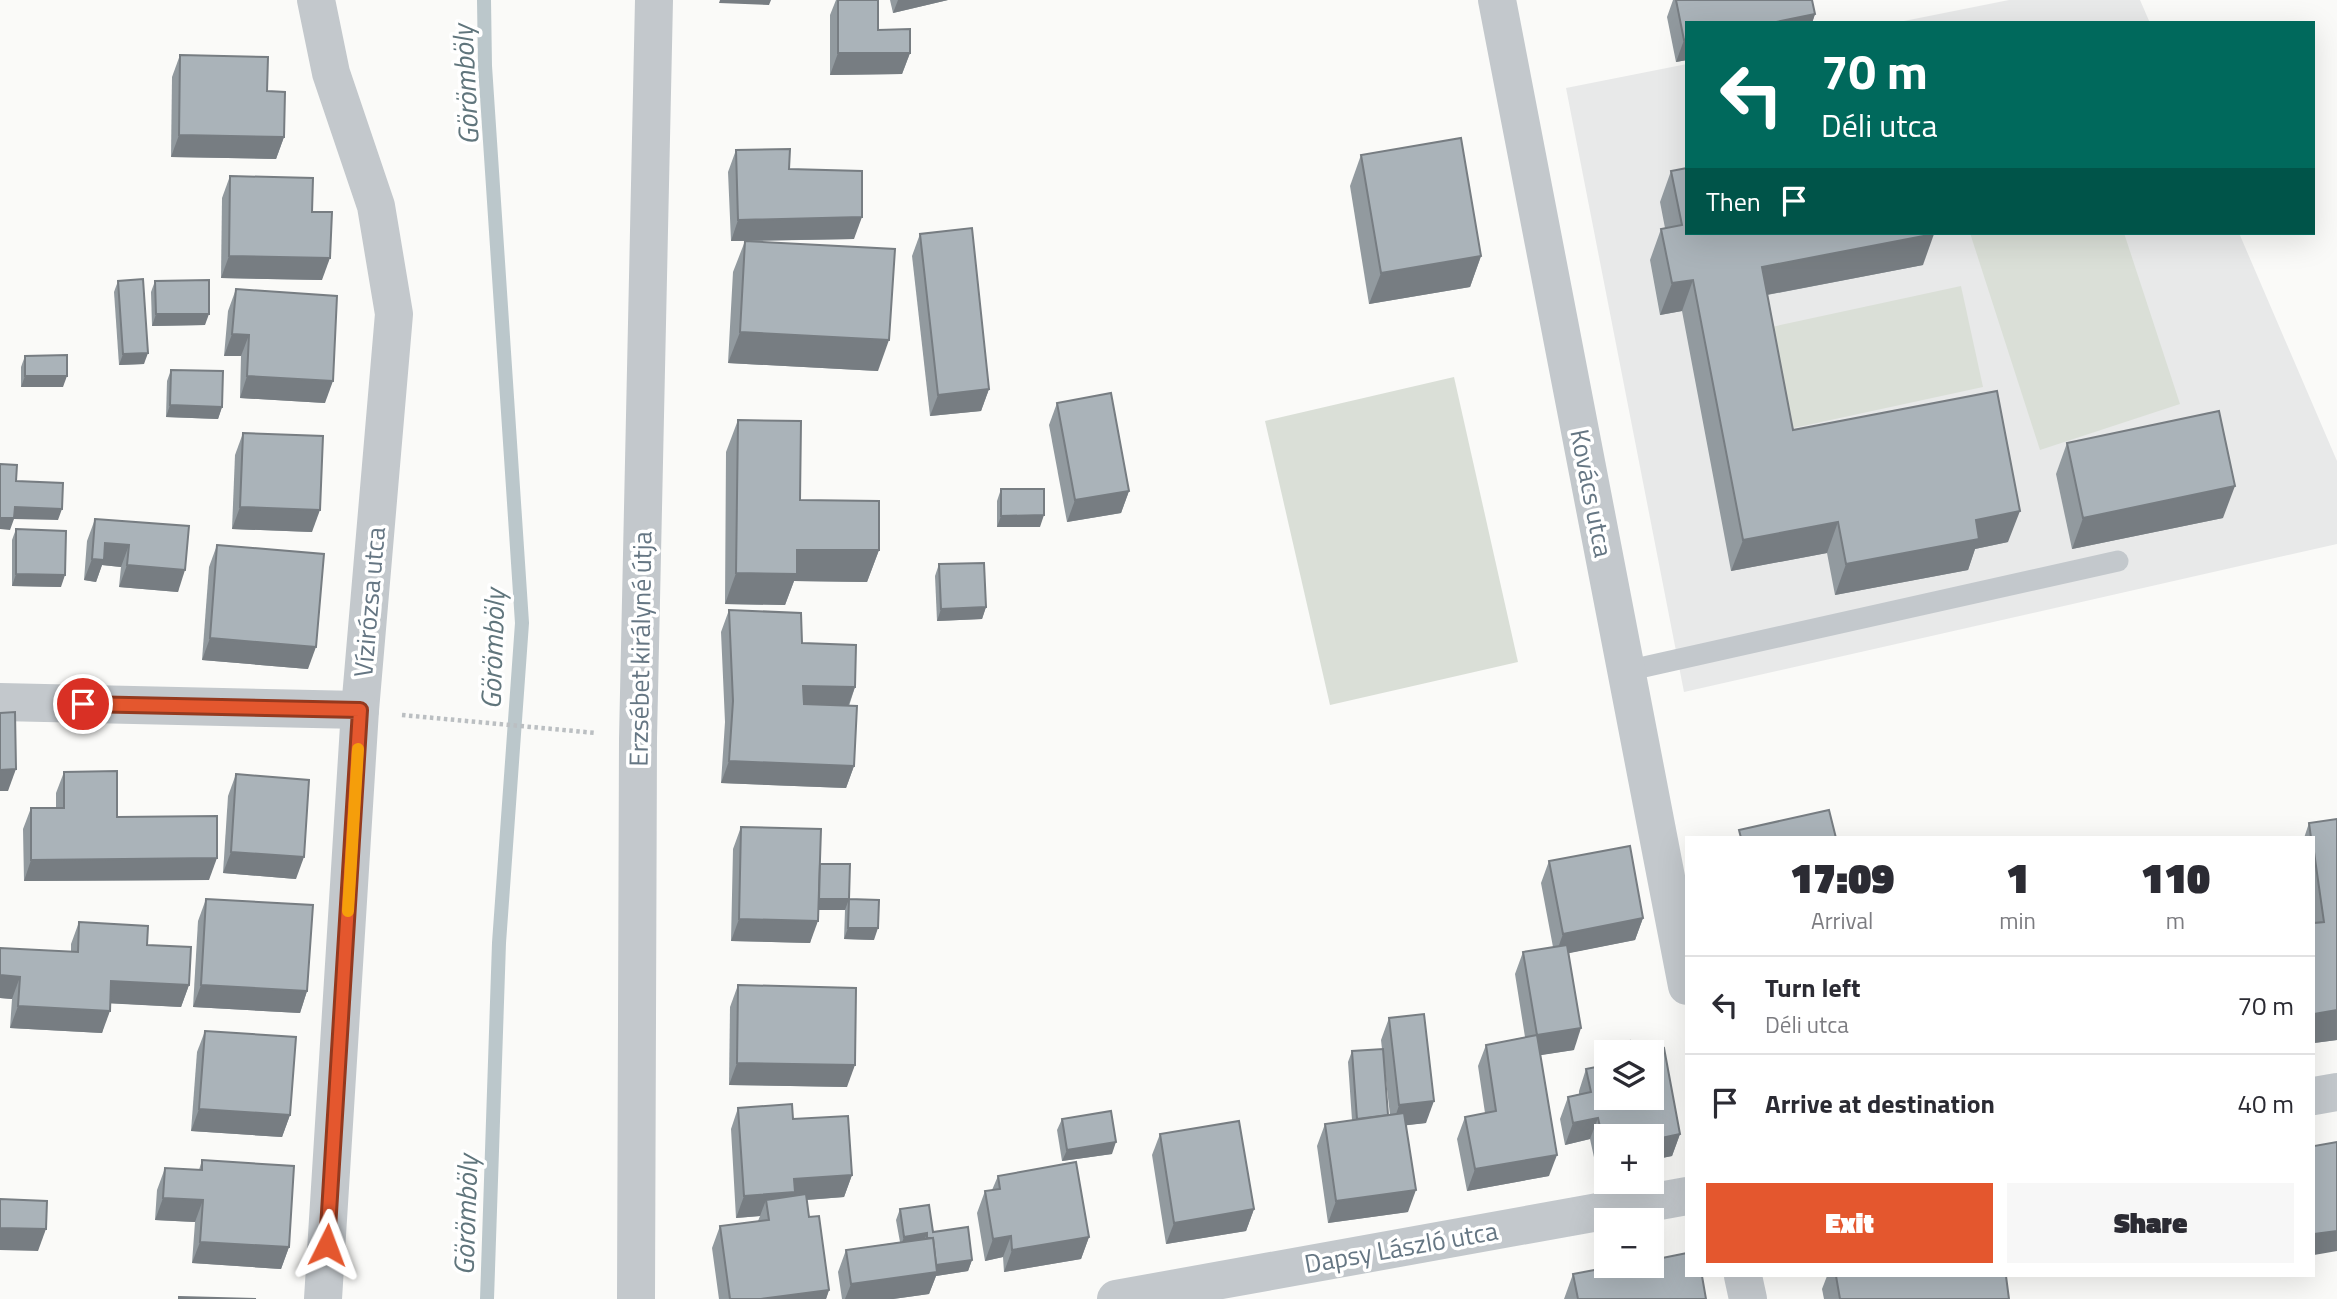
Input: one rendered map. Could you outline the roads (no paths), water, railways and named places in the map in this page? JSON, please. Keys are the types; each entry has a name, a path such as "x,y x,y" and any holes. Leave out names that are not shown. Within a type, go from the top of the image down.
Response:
{"street":[{"name":"Vízirózsa utca","path":"316,0 331,73 376,206 394,314 360,710 323,1299"},
{"name":"Erzsébet királyné útja","path":"636,1299 638,739 654,0"},
{"name":"Kovács utca","path":"1497,0 1685,976"},
{"path":"0,702 360,710"},
{"path":"2315,1096 2337,1093"},
{"name":"Dapsy László utca","path":"1116,1299 1685,1196"},
{"path":"1744,1277 1748,1299"}],"lane":[{"path":"1626,671 2118,561"}],"waterway":[{"name":"Görömböly","path":"484,0 485,66 522,623 499,943 487,1299"}]}
